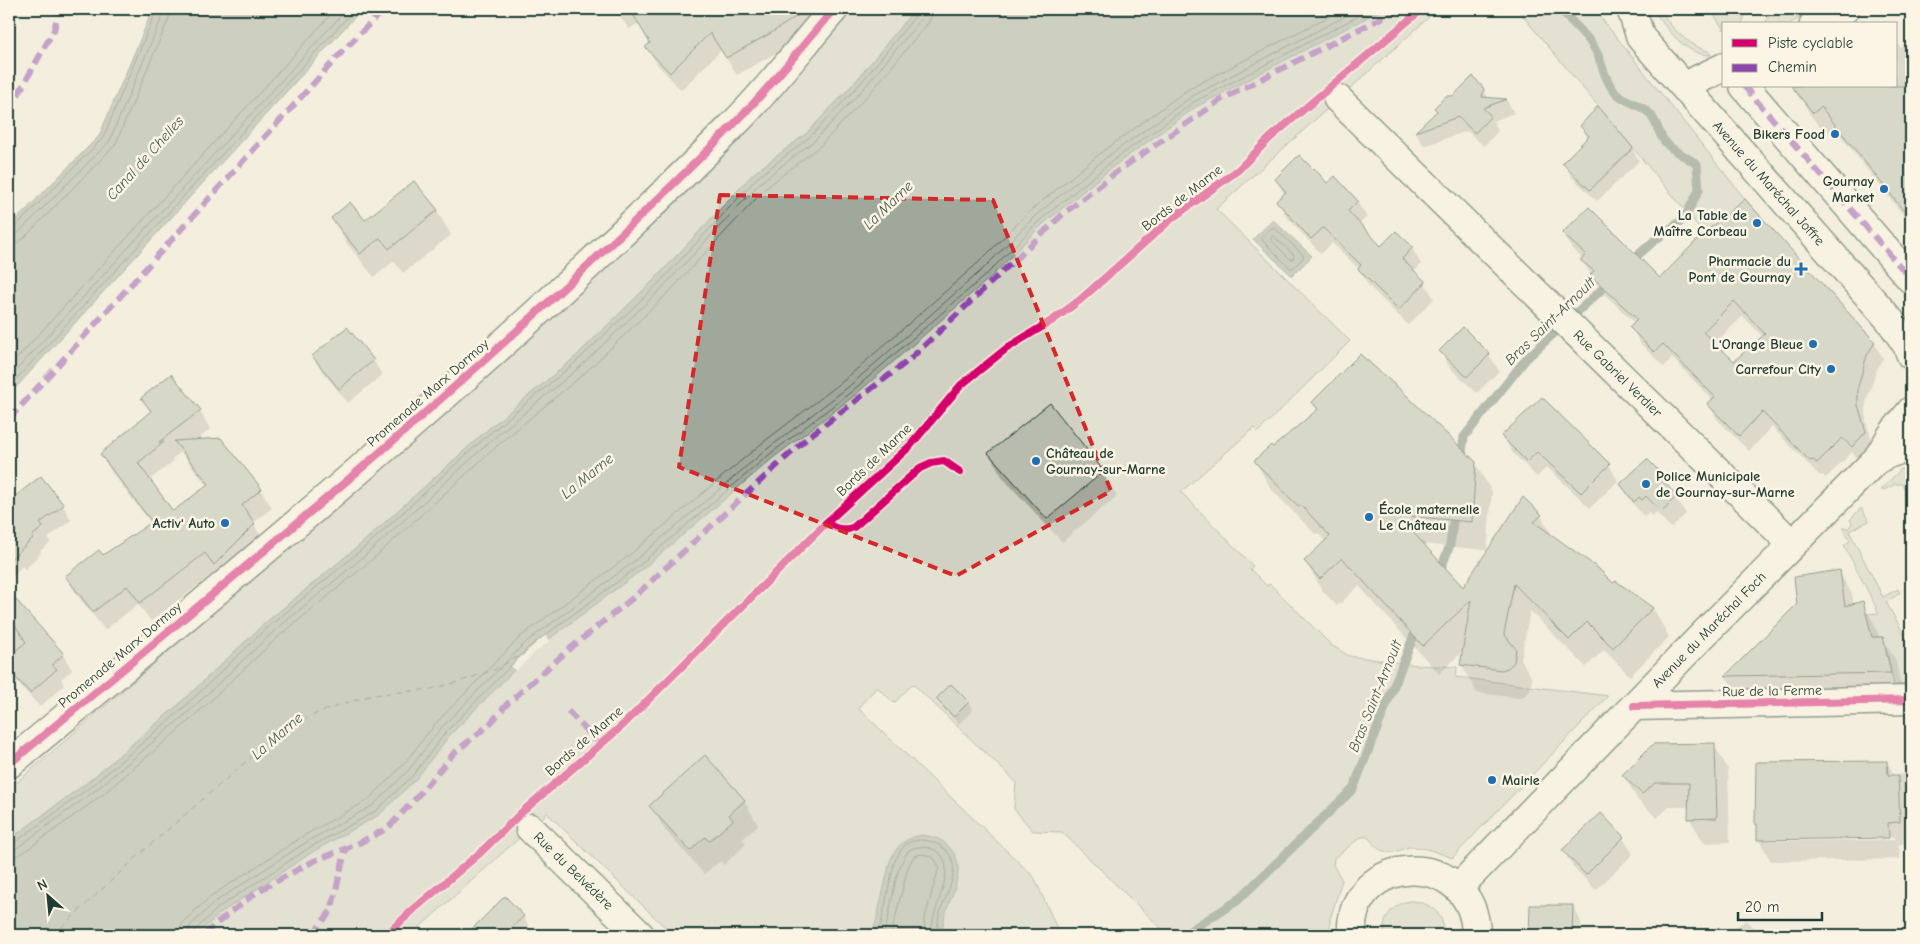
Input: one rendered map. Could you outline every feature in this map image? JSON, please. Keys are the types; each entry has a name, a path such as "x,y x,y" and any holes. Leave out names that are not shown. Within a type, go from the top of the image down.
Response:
{"street":[{"name":"Promenade Marx Dormoy","path":"9,764 268,549 546,306 736,122 834,9"},
{"name":"Avenue du Maréchal Joffre","path":"1631,9 1641,38 1889,319 1911,354"},
{"name":"Avenue du Maréchal Joffre","path":"1636,9 1657,29 1698,80 1911,326"},
{"path":"1818,22 1845,9"},
{"path":"1698,80 1722,68"},
{"path":"1746,88 1911,279"},
{"name":"Rue Gabriel Verdier","path":"1338,99 1792,544"},
{"name":"Avenue du Maréchal Foch","path":"1458,888 1792,544 1878,459 1893,433 1911,411"},
{"name":"Avenue du Maréchal Foch","path":"1878,459 1911,448"},
{"name":"Rue de la Ferme","path":"1634,706 1911,700"},
{"name":"Rue du Belvédère","path":"530,828 640,935"},
{"path":"1352,935 1354,915 1360,901 1374,884 1387,876 1408,870 1424,870 1446,878 1458,888 1469,902 1476,935"}],"highlighted area":[{"path":"720,195 993,200 1111,491 956,576 679,467"}],"shaded area":[{"path":"853,9 915,9 856,81 807,133 753,174 655,279 574,358 486,431 361,544 264,624 177,706 89,781 9,840 9,789 331,511 589,283 762,115"},
{"path":"1316,9 1442,9 1436,11 1216,209 1350,341 1258,432 1254,428 1181,492 1253,566 1250,569 1267,586 1270,584 1331,645 1349,656 1417,665 1457,667 1456,677 1608,696 1452,858 1431,850 1414,847 1407,847 1394,852 1385,852 1368,837 1361,837 1334,858 1333,865 1342,880 1330,919 1330,935 1168,935 1062,832 1033,831 1014,809 1016,782 913,684 894,703 877,687 858,708 1034,877 1060,935 673,935 547,813 411,935 175,935 544,608"},
{"path":"1517,9 1594,9 1745,199 1704,233"},
{"path":"1652,9 1661,9 1664,16 1680,35 1694,45 1708,51 1711,55 1693,51 1685,46 1670,32"},
{"path":"1710,9 1747,9 1743,22 1722,22 1722,27"},
{"path":"1772,9 1795,9 1803,12 1805,15 1793,22 1766,22"},
{"path":"1901,469 1911,473 1911,502 1902,484 1896,484 1882,491"},
{"path":"1861,508 1869,521 1849,531 1883,597 1898,589 1900,593 1886,602 1911,647 1911,684 1894,685 1883,637 1861,637 1812,619 1879,613 1844,545 1850,541 1843,528 1846,527 1848,529 1852,523 1850,520"},
{"path":"1409,901 1423,903 1435,910 1442,921 1443,935 1384,935 1385,923 1389,913"}],"water":[{"name":"Canal de Chelles","path":"153,9 362,9 9,395 9,227 99,136"},
{"name":"La Marne","path":"915,9 1383,9 1196,107 1114,166 1042,225 992,276 854,396 773,458 639,572 533,651 449,736 416,779 379,815 314,851 222,912 196,935 9,935 9,840 89,781 177,706 264,624 361,544 486,431 574,358 655,279 753,174 807,133 856,81"},
{"path":"1273,220 1312,256 1292,276 1253,239"},
{"path":"921,835 940,840 949,847 956,857 957,881 945,916 943,926 945,935 871,935 893,855 898,847 910,838"}],"pier":[{"path":"545,635 550,641 534,653 516,671 511,666"}],"building":[{"path":"630,9 808,9 771,33 726,58 710,33 670,73 645,47 650,43"},
{"path":"1473,76 1484,89 1482,97 1507,99 1483,108 1491,116 1475,133 1458,117 1415,132 1437,111 1434,108 1446,96 1453,96"},
{"path":"1898,86 1911,86 1911,220 1821,107 1813,113 1793,88 1898,88"},
{"path":"1598,106 1633,148 1590,190 1562,163 1589,136 1580,126"},
{"path":"1299,155 1327,183 1335,176 1358,201 1348,211 1381,246 1396,231 1413,247 1402,259 1426,282 1399,310 1358,269 1361,265 1323,228 1311,239 1276,201 1286,192 1275,179"},
{"path":"414,181 438,210 389,249 380,238 360,254 331,218 350,202 365,220"},
{"path":"1745,199 1875,342 1867,355 1858,387 1858,405 1866,432 1852,447 1842,438 1817,463 1813,460 1810,461 1762,412 1739,436 1707,404 1715,397 1663,344 1654,352 1629,327 1637,319 1590,275 1594,271 1580,260 1586,255 1562,233 1589,207 1660,278 1704,233","holes":["1734,301 1765,334 1734,361 1703,332"]},
{"path":"347,327 374,360 339,389 312,356"},
{"path":"1463,327 1490,354 1467,377 1439,351"},
{"path":"1360,354 1476,462 1472,522 1397,515 1463,587 1523,497 1542,515 1534,522 1598,568 1613,583 1616,581 1653,608 1613,648 1587,622 1569,640 1514,584 1504,634 1516,649 1514,662 1508,668 1502,670 1460,665 1471,600 1423,646 1342,558 1320,579 1304,561 1330,536 1301,505 1298,506 1254,461 1271,445 1273,447 1318,409 1312,402"},
{"path":"171,374 201,410 159,442 164,442 138,463 173,511 209,484 174,441 221,438 262,489 242,505 255,524 214,565 205,553 140,603 127,586 93,612 65,576 99,550 103,555 152,522 100,454 151,411 141,398"},
{"path":"1542,397 1610,464 1581,493 1537,452 1527,462 1501,436"},
{"name":"Château de Gournay-sur-Marne","path":"1050,403 1104,471 1047,519 988,453"},
{"name":"Police Municipale de Gournay-sur-Marne","path":"1647,459 1664,476 1661,479 1677,496 1661,512 1646,496 1642,500 1639,497 1634,502 1620,484"},
{"path":"41,476 64,505 40,523 43,527 9,561 9,501"},
{"path":"1840,570 1845,606 1863,601 1872,637 1883,637 1891,673 1725,676 1797,604 1794,577"},
{"path":"10,593 64,654 52,665 57,669 30,693 9,670 9,656 26,642 9,616"},
{"path":"951,684 969,702 954,717 936,699"},
{"path":"1715,743 1717,818 1688,819 1689,783 1655,783 1642,794 1622,775 1653,744"},
{"path":"705,755 745,800 729,815 733,820 709,841 705,837 690,851 649,806"},
{"path":"1887,761 1888,775 1898,775 1900,822 1888,823 1889,838 1757,840 1757,824 1755,825 1756,762"},
{"path":"1601,813 1624,837 1586,875 1562,850"},
{"path":"505,896 524,916 504,935 466,935"},
{"path":"1530,905 1573,905 1572,935 1529,935"}],"waterway":[{"name":"Bras Saint-Arnoult","path":"1560,9 1593,46 1607,80 1614,91 1622,98 1649,113 1666,143 1697,165 1699,190 1684,219 1655,240 1629,263"},
{"name":"Bras Saint-Arnoult","path":"1461,459 1464,437 1526,359 1611,281"},
{"name":"Bras Saint-Arnoult","path":"1438,576 1450,545 1455,509"},
{"name":"Bras Saint-Arnoult","path":"1183,935 1237,901 1353,789 1418,625"}],"ferry route":[{"path":"53,935 141,853 279,733 313,715 342,704 373,695 431,689 458,682 494,670 528,651"}],"marked path":[{"path":"9,111 54,30 59,9"},
{"path":"9,419 342,52 384,9"},
{"path":"204,935 258,891 314,861 357,844 388,828 454,753 489,725 507,704 567,651 634,597 807,438 909,360 1062,215 1119,170 1222,99 1399,9"},
{"path":"1746,88 1911,279"},
{"path":"568,711 600,745"},
{"path":"312,935 331,911 346,848"}],"cycle path":[{"path":"9,764 288,531 560,292 734,124 773,82 834,9"},
{"name":"Bords de Marne","path":"386,935 480,853 522,812 623,725 826,523 910,446 961,385 1007,348 1053,320 1080,300 1171,219 1238,170 1270,138 1422,9"},
{"path":"826,523 840,529 854,527 920,468 931,463 944,461 960,472"},
{"path":"1634,706 1911,700"}],"place":[{"name":"Bikers Food","path":"1835,134"},
{"name":"Gournay Market","path":"1884,189"},
{"name":"La Table de Maître Corbeau","path":"1757,223"},
{"name":"Pharmacie du Pont de Gournay","path":"1801,269"},
{"name":"L'Orange Bleue","path":"1813,344"},
{"name":"Carrefour City","path":"1831,369"},
{"name":"Château de Gournay-sur-Marne","path":"1036,461"},
{"name":"Police Municipale de Gournay-sur-Marne","path":"1646,484"},
{"name":"École maternelle Le Château","path":"1369,517"},
{"name":"Activ' Auto","path":"225,523"},
{"name":"Mairie","path":"1492,780"}]}
